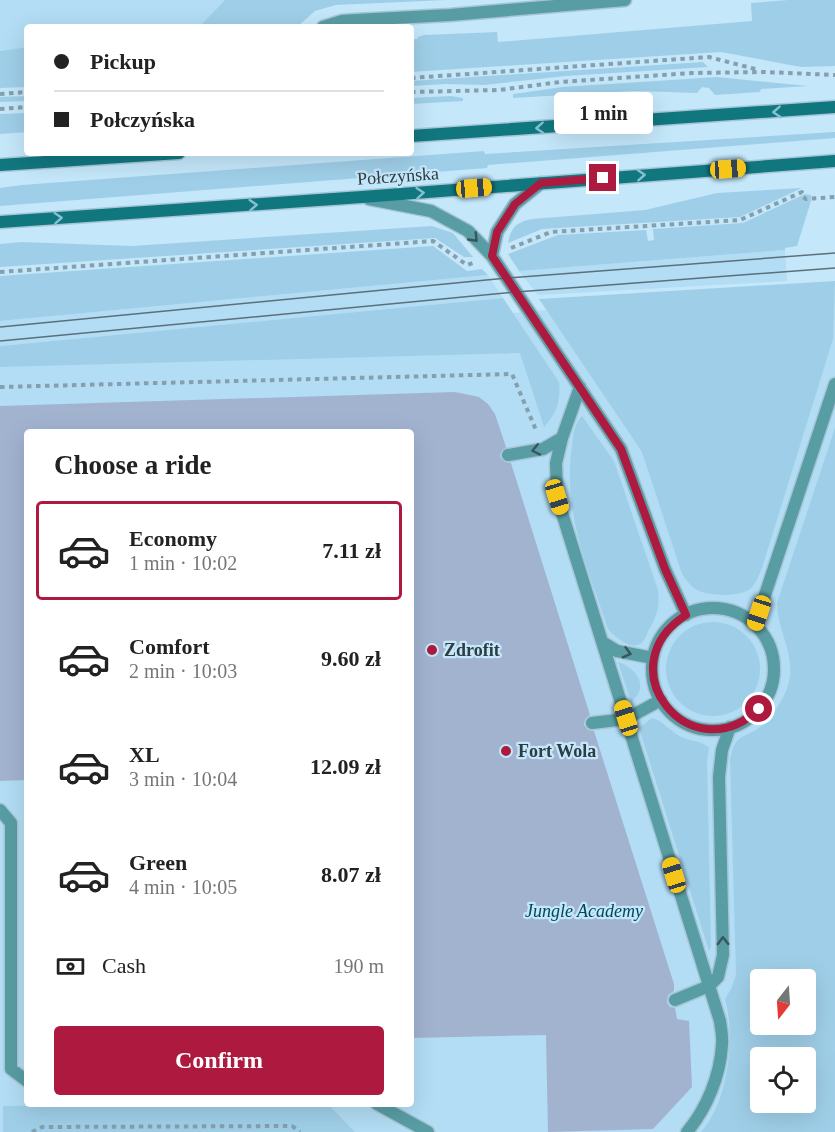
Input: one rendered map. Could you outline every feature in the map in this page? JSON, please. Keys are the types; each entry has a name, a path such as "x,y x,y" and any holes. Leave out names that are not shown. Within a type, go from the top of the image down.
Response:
{"main road":[{"path":"414,136 835,107"},
{"path":"0,165 134,156"},
{"name":"Połczyńska","path":"0,222 835,161"}],"lane":[{"path":"328,24 349,20 450,15 626,0"},
{"path":"492,256 497,232 515,204 541,183"},
{"path":"362,197 431,211 468,231 492,256 621,449 665,569 686,615"},
{"path":"755,625 835,384"},
{"path":"580,387 562,438 556,463 557,497 720,1021 723,1043 717,1076 696,1121 687,1132"},
{"path":"508,455 543,449 562,438"},
{"path":"705,609 736,613 755,625 771,649 773,660 773,680 770,691 759,709 749,718 730,727 708,729 686,724 676,717 661,700 653,680 653,658 667,630 686,615 705,609"},
{"path":"602,642 617,651 653,658"},
{"path":"592,723 626,718 661,700"},
{"path":"675,1000 709,986 718,977 723,955 719,777 722,750 730,727"},
{"path":"0,810 11,823 11,1069 24,1079"},
{"path":"382,1107 428,1132"}],"path":[{"path":"414,78 709,57 765,72"},
{"path":"414,92 476,91 692,73 765,72 835,75"},
{"path":"0,93 24,92"},
{"path":"0,109 24,107"},
{"path":"0,272 433,241 467,265 551,232 740,220 802,192 806,199 835,197"},
{"path":"0,387 512,374 536,430"},
{"path":"32,1132 42,1127 268,1126 292,1126 300,1132"}],"shaded area":[{"path":"0,0 225,0 202,24 24,24 24,47 0,51"},
{"path":"225,0 446,0 336,5 315,11 300,24 202,24"},
{"path":"835,0 835,66 801,67 721,52 414,72 414,39 424,35 497,32 498,42 752,21 751,3"},
{"path":"24,47 24,87 0,88 0,51"},
{"path":"703,62 708,67 566,76 484,85 414,86 414,81"},
{"path":"717,77 808,86 715,95 709,88 702,87 697,93 634,91 513,98 513,94 563,87"},
{"path":"24,96 24,101 0,102 0,97"},
{"path":"451,96 463,98 463,101 414,104 414,98"},
{"path":"24,113 24,132 0,134 0,114"},
{"path":"835,132 835,138 0,206 0,188 22,185 484,151 485,154"},
{"path":"802,188 740,217 542,229 508,243 516,226 532,219 645,210 717,193"},
{"path":"805,194 811,195 811,201 797,246 785,248 785,250 519,271 508,254 558,235 646,230 648,241 654,240 653,229 743,223"},
{"path":"432,226 453,233 473,257 464,257 435,238 0,267 0,244 21,242 132,246"},
{"path":"433,246 467,271 482,269 488,275 0,321 0,276"},
{"path":"785,250 787,281 538,295 519,271"},
{"path":"488,275 503,298 0,346 0,321"},
{"path":"835,281 833,339 762,568 754,585 745,592 718,595 699,591 691,586 682,574 642,452 539,299"},
{"path":"835,282 835,1132 355,1132 331,1107 414,1107 414,429 24,429 24,1105 4,1106 3,1132 0,1132 0,358 201,343"},
{"path":"503,298 559,382 557,406 544,427 520,353 0,367 0,346"},
{"path":"582,416 614,461 658,590 659,601 656,616 640,644 625,643 608,629 579,539 571,494 570,470 574,430"},
{"path":"835,428 835,1132 701,1132 718,1104 723,1087 730,1032 725,999 736,975 730,759 736,742 760,727 770,716 789,683 789,658 777,603"},
{"path":"713,622 731,626 746,636 756,651 760,669 756,687 746,702 731,712 713,716 695,712 680,702 670,687 666,669 670,651 680,636 695,626"},
{"path":"618,662 631,669 639,679 640,690 631,702"},
{"path":"652,718 681,737 700,742 709,748 707,762 711,947 709,951 639,728"},
{"path":"3,1106 331,1107 355,1132 3,1132"}],"building":[{"name":"Fort Wola","path":"455,392 479,397 488,404 495,414 506,447 500,457 505,462 511,463 590,715 585,719 584,725 588,730 594,731 674,984 674,991 668,995 667,1003 670,1007 675,1008 677,1019 689,1021 692,1087 653,1129 548,1132 546,1035 414,1038 414,429 24,429 24,780 0,781 0,406"}],"tram line":[{"path":"0,327 507,278 835,253"},
{"path":"0,341 516,292 835,268"}],"place":[{"name":"Zdrofit","path":"432,650"},
{"name":"Fort Wola","path":"506,751"}],"route":[{"path":"603,178 541,183 515,204 497,232 492,256 621,449 665,569 686,615 674,622 667,630 653,658 653,680 661,700 676,717 697,728 718,729 740,724 759,709"}],"park label":[{"name":"Jungle Academy","path":"584,911"}]}
